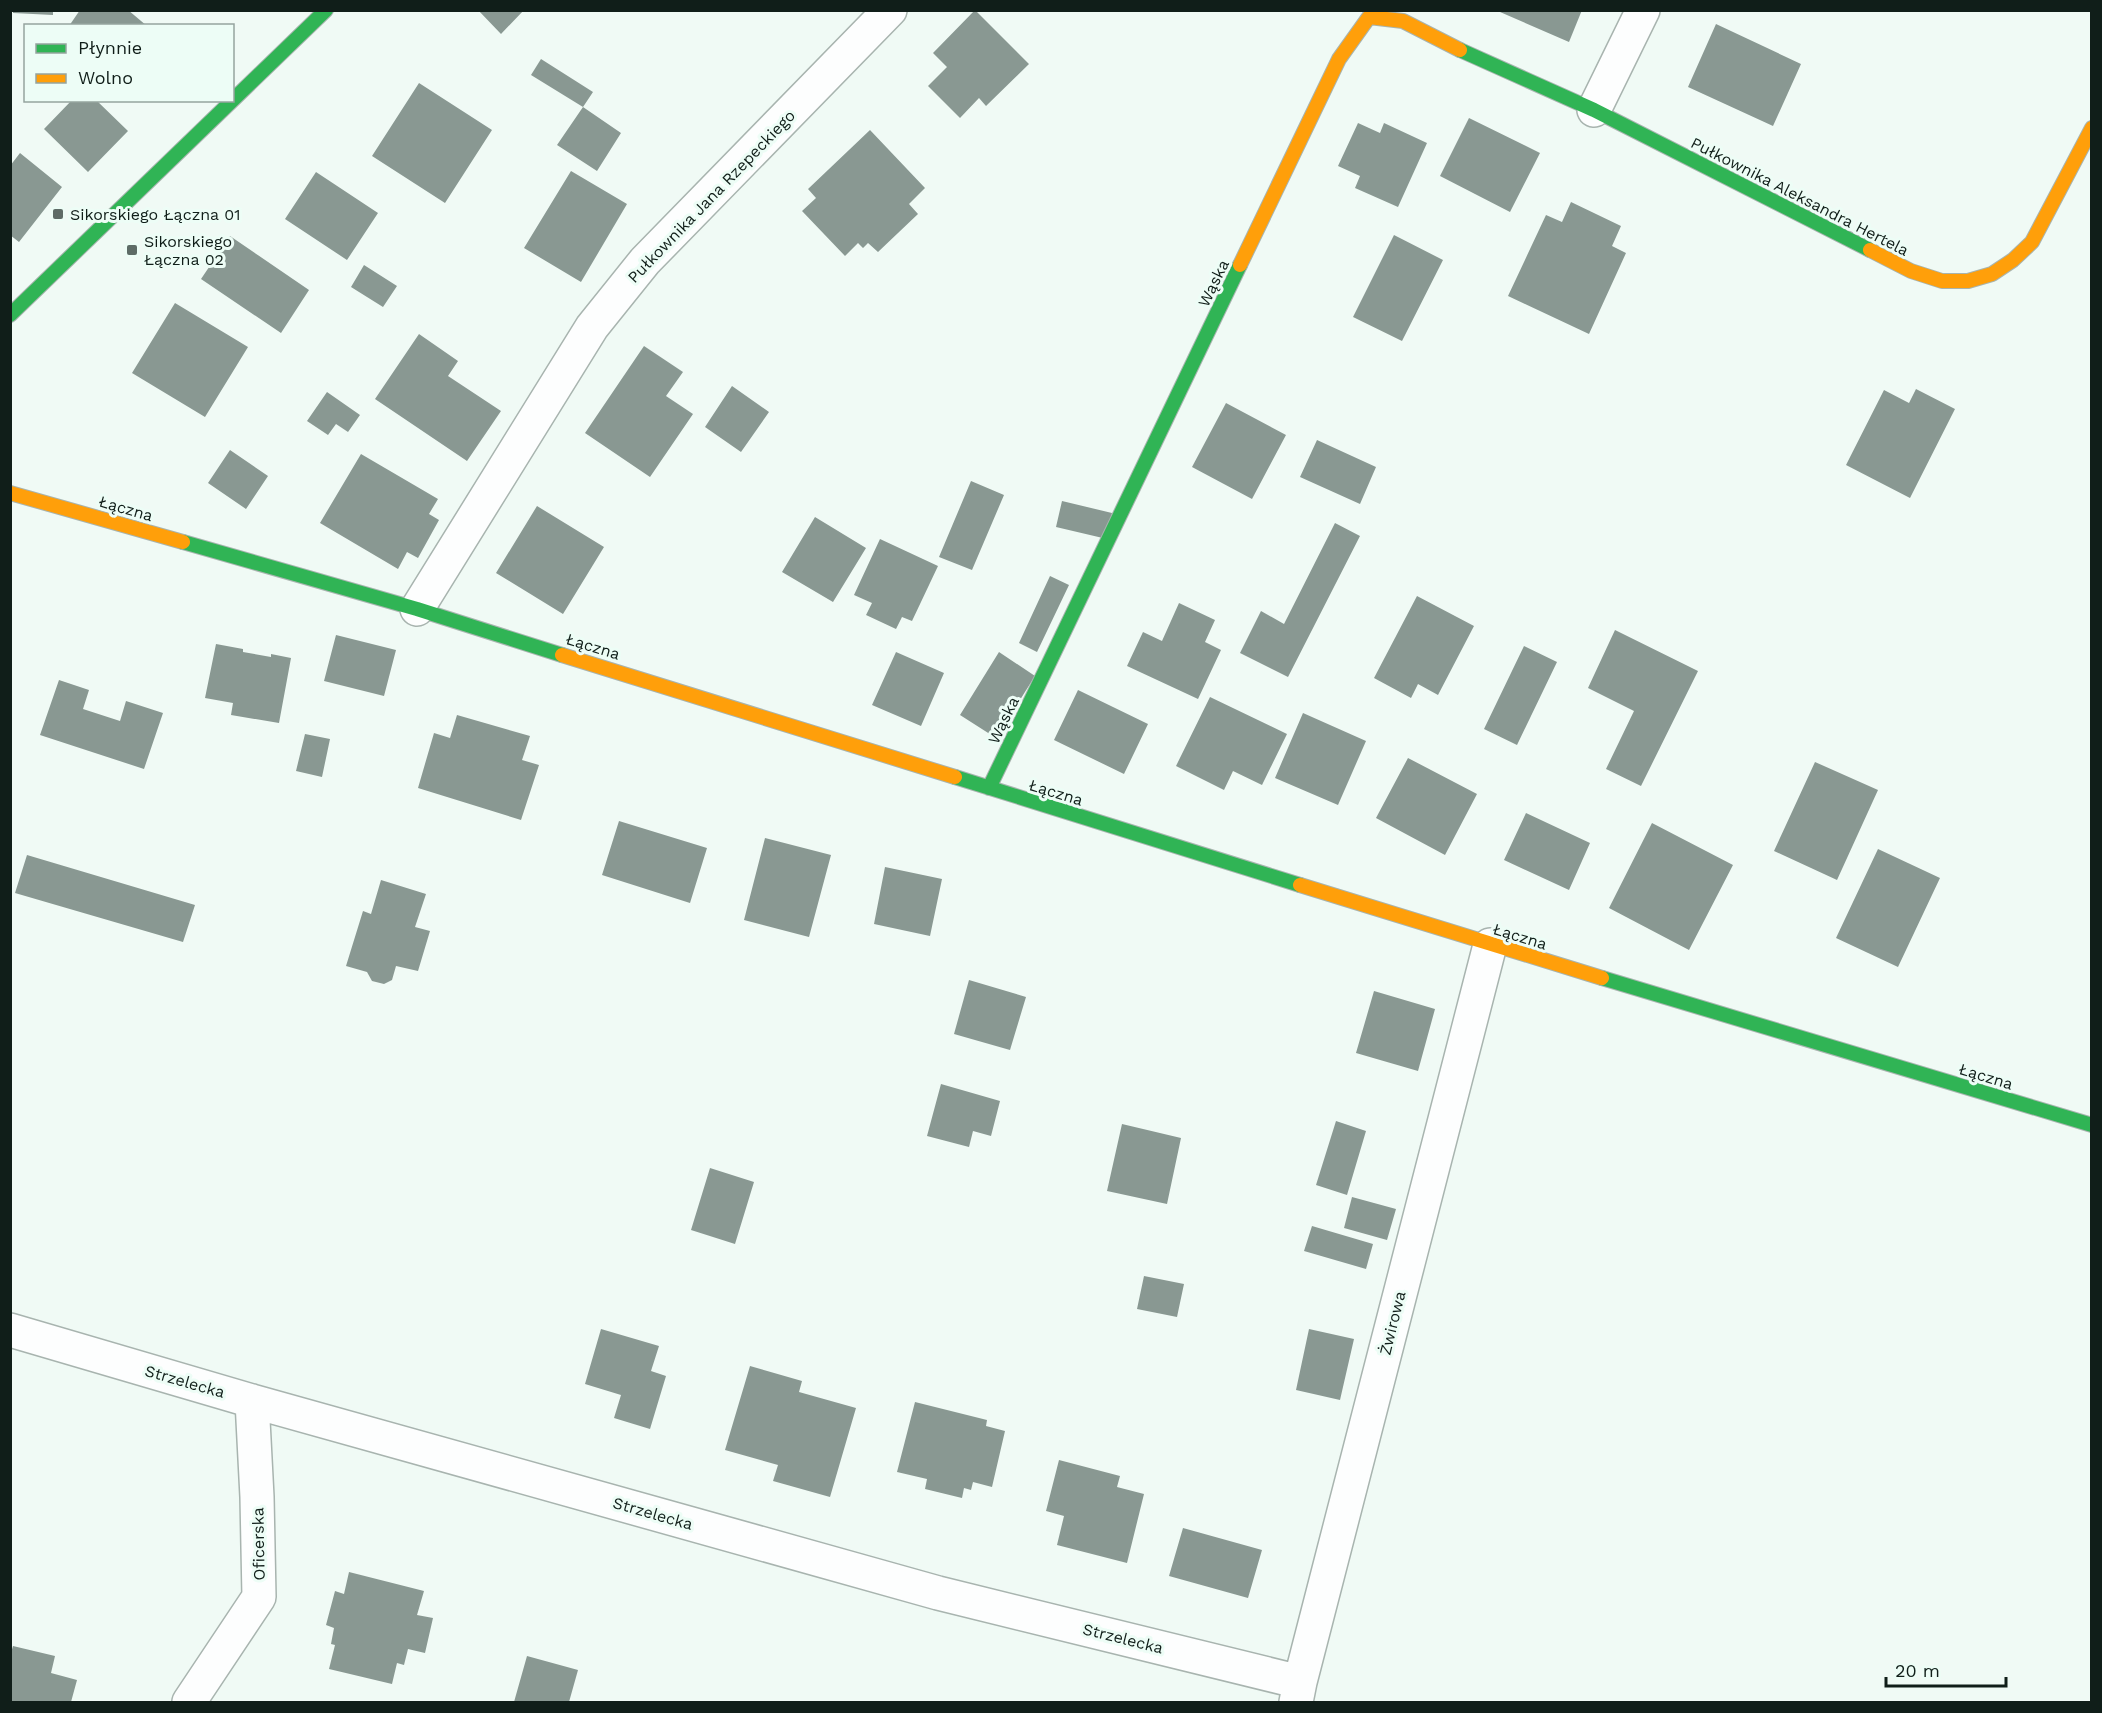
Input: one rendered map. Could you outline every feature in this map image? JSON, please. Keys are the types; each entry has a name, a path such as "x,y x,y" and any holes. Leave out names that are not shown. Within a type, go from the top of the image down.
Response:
{"street":[{"path":"234,99 326,10"},
{"name":"Pułkownika Jana Rzepeckiego","path":"417,609 592,327 645,261 890,10"},
{"path":"1594,110 1643,10"},
{"name":"Wąska","path":"988,788 1339,59 1369,16 1403,21 1489,64 1594,110"},
{"path":"10,315 231,102"},
{"name":"Pułkownika Aleksandra Hertela","path":"1594,110 1911,271 1941,281 1957,282 1978,279 1998,271 2019,256 2032,242 2091,128"},
{"name":"Łączna","path":"10,493 417,609 1490,945 2091,1125"},
{"name":"Żwirowa","path":"1298,1692 1490,945"},
{"name":"Strzelecka","path":"10,1330 252,1401 1298,1692"},
{"name":"Oficerska","path":"189,1702 259,1597 252,1401"}],"building":[{"path":"13,10 53,10 53,15 13,13"},
{"path":"80,10 128,10 145,24 70,24"},
{"path":"478,10 524,10 501,34"},
{"path":"975,10 1029,64 986,106 979,98 960,118 928,86 947,67 933,53"},
{"path":"1501,10 1582,10 1569,42 1500,12"},
{"path":"1716,24 1801,64 1773,126 1688,87"},
{"path":"541,59 593,92 583,107 531,75"},
{"path":"419,83 492,130 445,203 372,156"},
{"path":"70,102 98,102 128,131 88,172 44,129"},
{"path":"583,107 621,133 597,171 557,145"},
{"path":"1469,118 1540,153 1510,212 1440,176"},
{"path":"1358,123 1380,133 1384,123 1427,143 1398,207 1355,188 1360,176 1338,166"},
{"path":"870,130 925,188 909,204 918,214 878,252 868,243 863,248 858,243 845,256 802,211 816,198 808,189"},
{"path":"20,153 62,187 19,242 10,235 10,166"},
{"path":"571,171 627,204 581,282 524,248"},
{"path":"316,172 378,213 347,260 285,219"},
{"path":"1571,202 1621,226 1612,246 1626,253 1589,334 1508,296 1546,215 1562,222"},
{"path":"1394,235 1443,260 1402,341 1353,317"},
{"path":"230,236 309,290 281,333 201,279"},
{"path":"364,265 397,286 383,307 351,287"},
{"path":"175,303 248,347 205,417 132,373"},
{"path":"419,334 458,361 448,376 501,411 467,461 375,399"},
{"path":"644,346 683,372 666,396 693,414 650,477 585,433"},
{"path":"732,386 769,412 741,452 705,427"},
{"path":"1916,389 1955,409 1910,498 1846,465 1884,390 1909,403"},
{"path":"327,392 360,415 348,432 336,424 328,435 307,421"},
{"path":"1226,403 1286,435 1252,499 1192,467"},
{"path":"1317,440 1376,467 1360,504 1300,477"},
{"path":"230,450 268,476 246,509 208,483"},
{"path":"361,454 438,499 429,514 439,520 418,558 407,552 398,569 320,523"},
{"path":"971,481 1004,495 972,570 939,557"},
{"path":"1062,501 1112,513 1107,539 1056,527"},
{"path":"537,506 604,547 563,614 496,573"},
{"path":"815,517 866,548 833,602 782,572"},
{"path":"1335,523 1360,536 1288,677 1240,653 1261,611 1284,624"},
{"path":"880,539 938,566 912,621 902,617 896,629 866,615 872,603 854,595"},
{"path":"1050,576 1069,585 1037,652 1019,643"},
{"path":"1417,596 1474,626 1438,695 1418,684 1411,698 1374,678"},
{"path":"1179,603 1215,620 1205,642 1221,650 1198,699 1127,666 1143,632 1162,641"},
{"path":"1615,630 1698,671 1641,786 1606,769 1634,711 1588,688"},
{"path":"336,635 396,650 384,696 324,681"},
{"path":"216,644 243,649 243,652 291,658 279,723 231,715 233,703 205,698"},
{"path":"1524,646 1557,662 1517,745 1484,729"},
{"path":"896,652 944,673 921,726 872,705"},
{"path":"999,652 1035,676 996,738 960,715"},
{"path":"59,680 89,690 83,709 120,721 126,701 163,713 144,769 40,735"},
{"path":"1078,690 1148,724 1124,774 1054,740"},
{"path":"1210,697 1287,734 1262,785 1233,771 1224,790 1176,766"},
{"path":"1303,713 1366,741 1338,805 1275,778"},
{"path":"457,715 530,736 522,760 539,765 521,820 418,788 434,733 450,738"},
{"path":"305,734 330,739 322,777 296,771"},
{"path":"1408,758 1477,794 1445,855 1376,818"},
{"path":"1815,762 1878,790 1837,880 1774,851"},
{"path":"1526,813 1590,843 1569,890 1504,860"},
{"path":"619,821 707,848 690,903 602,875"},
{"path":"1652,823 1733,865 1689,950 1609,908"},
{"path":"765,838 831,855 809,937 744,920"},
{"path":"1878,849 1940,878 1898,967 1836,938"},
{"path":"27,855 195,905 183,942 15,893"},
{"path":"885,867 942,879 930,936 874,924"},
{"path":"381,880 426,894 415,927 430,931 418,971 396,966 392,980 384,984 372,981 367,972 346,966 363,911 371,914"},
{"path":"969,980 1026,997 1010,1050 954,1034"},
{"path":"1374,991 1435,1009 1418,1071 1356,1053"},
{"path":"941,1084 1000,1101 991,1136 973,1131 969,1147 927,1136"},
{"path":"1336,1121 1366,1131 1347,1195 1316,1185"},
{"path":"1122,1124 1181,1138 1167,1204 1107,1191"},
{"path":"710,1168 754,1182 735,1244 691,1230"},
{"path":"1352,1197 1396,1209 1387,1240 1344,1228"},
{"path":"1312,1226 1373,1244 1366,1269 1304,1251"},
{"path":"1144,1276 1184,1284 1177,1317 1137,1309"},
{"path":"601,1329 659,1346 651,1371 666,1376 650,1429 614,1418 621,1395 585,1384"},
{"path":"1309,1329 1354,1339 1340,1400 1296,1390"},
{"path":"750,1366 802,1381 799,1392 856,1408 830,1497 773,1481 778,1465 725,1450"},
{"path":"915,1402 987,1420 986,1426 1005,1431 992,1487 973,1482 971,1490 964,1488 962,1498 925,1489 927,1479 897,1472"},
{"path":"1059,1460 1120,1476 1117,1487 1144,1494 1127,1563 1057,1545 1064,1516 1046,1511"},
{"path":"1183,1528 1262,1550 1248,1598 1169,1576"},
{"path":"349,1572 424,1591 417,1615 433,1618 425,1653 408,1649 404,1665 397,1663 392,1684 329,1669 335,1645 331,1644 334,1628 326,1625 335,1591 344,1594"},
{"path":"13,1646 55,1656 51,1673 77,1680 71,1702 10,1702 10,1656"},
{"path":"527,1656 578,1670 569,1702 514,1702"}],"traffic: fast":[{"path":"234,99 326,10"},
{"path":"1460,50 1594,110 1870,250"},
{"path":"10,315 231,102"},
{"path":"989,788 1240,265"},
{"path":"183,542 417,609 562,655"},
{"path":"955,777 1300,885"},
{"path":"1602,978 2092,1125"}],"traffic: slow":[{"path":"1240,265 1339,59 1369,17 1403,21 1460,50"},
{"path":"1870,250 1911,271 1942,281 1968,281 1992,274 2013,260 2032,242 2092,128"},
{"path":"10,493 183,542"},
{"path":"562,655 955,777"},
{"path":"1300,885 1602,978"}],"place":[{"name":"Sikorskiego Łączna 01","path":"58,214"},
{"name":"Sikorskiego Łączna 02","path":"132,250"}]}
